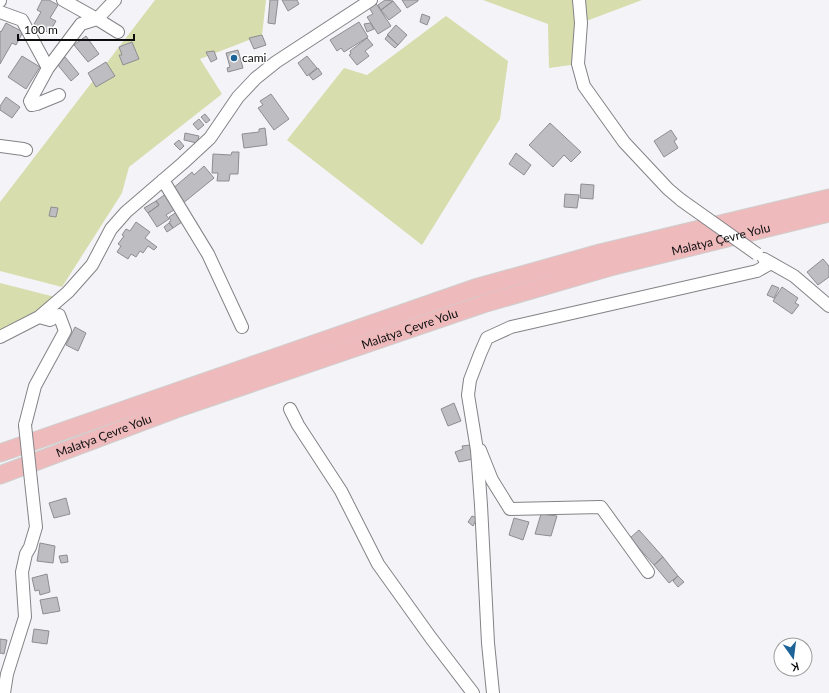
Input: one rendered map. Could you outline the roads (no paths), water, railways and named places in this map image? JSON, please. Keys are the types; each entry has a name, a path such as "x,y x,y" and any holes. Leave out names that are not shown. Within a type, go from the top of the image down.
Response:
{"highway":[{"name":"Malatya Çevre Yolu","path":"0,453 475,288 600,253 829,198"},
{"name":"Malatya Çevre Yolu","path":"0,475 176,409 483,304 614,266 829,213"}],"street":[{"path":"63,0 118,32"},
{"path":"59,95 37,104 32,105 30,101 48,68 81,24 97,19 115,0"},
{"path":"0,337 39,317 68,292 92,265 111,229 126,212 210,138 238,97 256,78 276,62 371,0"},
{"path":"579,0 581,23 578,64 584,86 624,142 668,189 681,200 757,254 794,276 829,306"},
{"path":"0,12 22,20 48,68"},
{"path":"0,146 26,150"},
{"path":"163,180 208,254 242,327"},
{"path":"493,693 488,643 481,505 475,440 468,395 470,380 487,338 511,327 757,271 772,263"},
{"path":"4,693 7,674 25,616 22,572 26,554 30,547 36,527 25,425 35,386 65,331 59,314 50,320 39,317"},
{"path":"290,409 298,425 341,491 378,564 473,693"},
{"path":"475,440 492,480 510,509 601,507 648,572"}],"place":[{"name":"cami","path":"234,58"}]}
